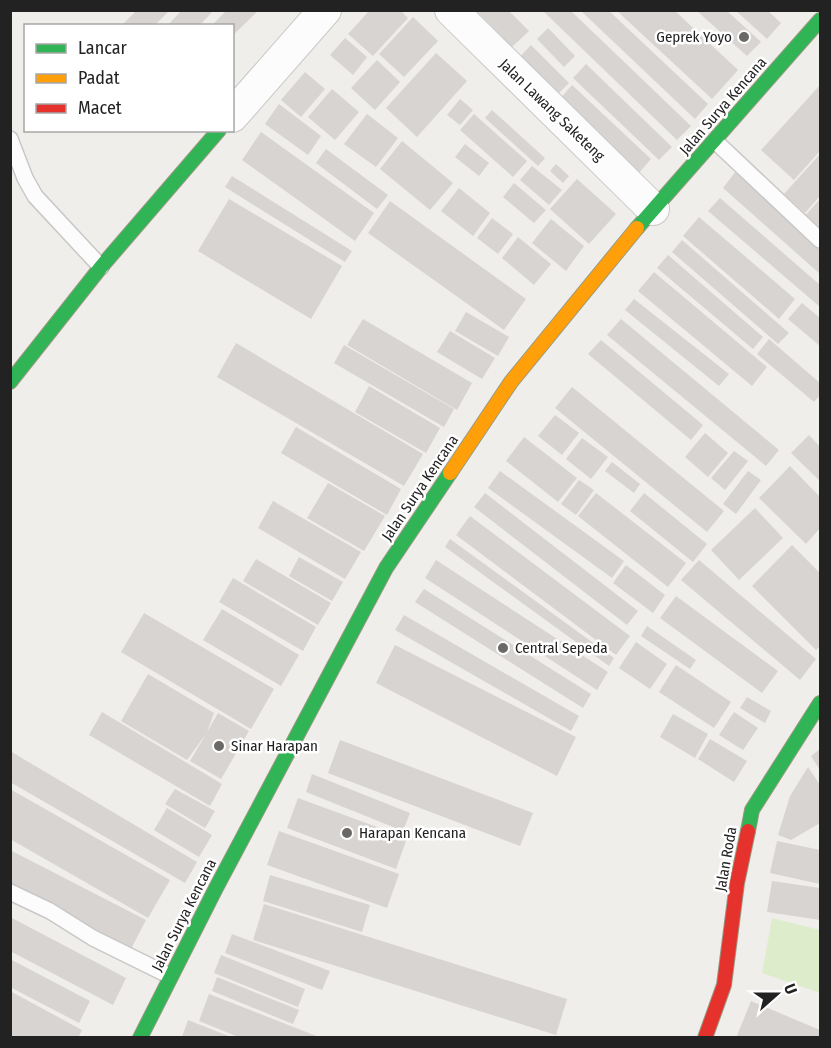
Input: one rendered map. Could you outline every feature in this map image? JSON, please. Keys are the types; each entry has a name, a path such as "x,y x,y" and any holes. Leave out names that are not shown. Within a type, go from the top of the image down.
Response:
{"main road":[{"name":"Jalan Surya Kencana","path":"140,1038 170,976 386,568 511,382 653,209 820,20"},
{"path":"10,382 101,267 217,132"},
{"name":"Jalan Roda","path":"705,1038 724,984 737,883 752,810 820,703"}],"street":[{"path":"234,114 324,10"},
{"name":"Jalan Lawang Saketeng","path":"451,10 653,209"}],"lane":[{"path":"10,139 24,178 35,196 48,213 101,267"},
{"path":"715,141 820,240"},
{"path":"10,892 50,911 93,938 170,976"}],"green space":[{"path":"772,918 820,930 820,993 762,973"}],"building":[{"path":"137,10 170,10 156,24 123,24"},
{"path":"182,10 214,10 201,24 169,24"},
{"path":"227,10 259,10 234,34 234,24 213,24"},
{"path":"370,10 400,10 408,18 373,56 348,34"},
{"path":"476,10 508,10 529,31 512,47"},
{"path":"542,10 570,10 691,126 677,140"},
{"path":"580,10 608,10 708,104 695,119"},
{"path":"616,10 674,10 738,70 712,99"},
{"path":"696,10 726,10 761,42 747,56"},
{"path":"735,10 767,10 781,23 767,39"},
{"path":"413,17 438,41 404,77 379,54"},
{"path":"548,28 575,56 564,67 537,39"},
{"path":"345,38 367,57 353,75 330,55"},
{"path":"531,45 569,83 556,96 518,59"},
{"path":"436,53 467,81 417,137 386,108"},
{"path":"377,60 400,82 375,110 351,88"},
{"path":"586,64 672,147 659,160 573,78"},
{"path":"305,72 325,89 301,117 281,100"},
{"path":"572,85 651,159 638,174 559,100"},
{"path":"820,85 820,151 794,180 761,150"},
{"path":"332,89 359,112 335,140 308,117"},
{"path":"460,99 473,110 460,125 447,115"},
{"path":"279,104 321,136 308,155 265,124"},
{"path":"492,110 545,158 538,166 485,118"},
{"path":"367,114 398,138 376,167 344,144"},
{"path":"474,114 527,161 513,177 460,130"},
{"path":"261,132 374,213 355,241 242,160"},
{"path":"402,141 453,183 430,210 380,169"},
{"path":"465,144 489,163 479,176 455,157"},
{"path":"326,149 388,195 377,209 316,163"},
{"path":"820,154 820,196 805,213 784,194"},
{"path":"556,164 569,176 563,183 550,171"},
{"path":"532,166 562,190 549,205 520,180"},
{"path":"736,171 820,245 820,274 723,188"},
{"path":"232,176 352,251 345,262 225,187"},
{"path":"577,179 616,214 589,244 550,209"},
{"path":"514,183 546,210 534,223 503,197"},
{"path":"459,188 490,213 473,236 441,211"},
{"path":"720,198 820,285 820,307 708,211"},
{"path":"229,199 342,266 311,319 198,251"},
{"path":"820,199 820,232 804,217"},
{"path":"390,201 526,299 504,330 368,233"},
{"path":"699,217 795,299 779,319 683,236"},
{"path":"492,218 513,234 498,254 477,238"},
{"path":"551,219 584,246 566,271 532,243"},
{"path":"518,237 551,264 534,285 502,258"},
{"path":"682,240 789,333 778,344 672,252"},
{"path":"668,255 763,337 753,349 657,268"},
{"path":"654,272 767,367 752,386 638,291"},
{"path":"634,299 729,374 719,386 625,310"},
{"path":"802,303 820,318 820,346 788,319"},
{"path":"466,312 509,337 498,356 455,331"},
{"path":"363,319 472,383 457,410 347,345"},
{"path":"621,319 779,450 766,466 607,335"},
{"path":"450,331 495,358 482,379 437,352"},
{"path":"769,339 820,383 820,395 814,402 757,354"},
{"path":"601,340 703,425 691,440 588,354"},
{"path":"236,343 423,454 404,486 217,377"},
{"path":"344,345 454,409 444,427 334,363"},
{"path":"369,386 440,428 426,453 355,412"},
{"path":"572,387 724,511 707,532 555,408"},
{"path":"555,415 579,433 562,455 538,436"},
{"path":"296,427 401,489 387,515 281,453"},
{"path":"705,433 728,453 708,477 685,457"},
{"path":"809,435 820,447 820,481 791,453"},
{"path":"524,437 577,478 558,502 506,461"},
{"path":"582,438 608,457 591,479 566,459"},
{"path":"734,451 748,461 725,490 711,478"},
{"path":"612,462 640,484 634,493 605,471"},
{"path":"790,466 820,497 820,528 806,544 759,498"},
{"path":"500,471 624,561 612,578 488,488"},
{"path":"748,471 761,480 736,514 723,504"},
{"path":"579,480 594,490 576,515 561,504"},
{"path":"328,483 385,516 364,551 307,518"},
{"path":"485,493 638,611 627,625 474,507"},
{"path":"596,493 686,563 668,587 578,516"},
{"path":"644,493 707,544 693,562 630,511"},
{"path":"273,501 361,552 345,579 258,528"},
{"path":"755,508 783,538 739,580 711,550"},
{"path":"470,516 630,636 616,655 456,535"},
{"path":"450,539 614,658 609,666 445,547"},
{"path":"792,545 820,573 820,646 816,650 752,586"},
{"path":"299,557 343,582 332,601 289,576"},
{"path":"256,559 331,603 318,625 243,581"},
{"path":"436,560 608,672 597,690 425,578"},
{"path":"699,560 816,659 800,680 681,580"},
{"path":"626,565 665,595 653,613 613,583"},
{"path":"233,578 316,627 303,651 219,602"},
{"name":"Central Sepeda","path":"424,589 591,694 583,708 415,602"},
{"path":"676,596 778,671 762,693 660,618"},
{"path":"222,609 299,655 281,686 203,640"},
{"path":"144,613 274,689 251,729 121,652"},
{"path":"404,615 579,716 571,731 395,630"},
{"path":"647,626 696,660 690,669 641,636"},
{"path":"636,642 667,664 650,689 619,668"},
{"path":"395,645 576,737 557,776 376,683"},
{"path":"676,665 731,702 714,728 659,692"},
{"path":"148,674 214,713 207,732 218,713 249,731 221,779 190,761 206,734 187,760 121,721"},
{"path":"747,697 771,711 765,723 740,708"},
{"path":"102,712 222,784 210,806 89,735"},
{"path":"734,712 758,728 743,750 719,735"},
{"path":"673,714 708,734 695,758 660,737"},
{"path":"710,739 747,761 734,782 698,759"},
{"path":"340,740 533,813 520,846 328,773"},
{"path":"820,749 820,770 811,756"},
{"path":"10,751 197,862 185,883 10,782"},
{"path":"808,767 820,785 820,823 791,840 778,835 790,796"},
{"path":"312,774 410,813 403,831 306,792"},
{"path":"10,789 170,880 148,918 10,839"},
{"path":"175,789 215,811 205,828 165,804"},
{"name":"Harapan Kencana","path":"298,798 407,838 396,869 287,828"},
{"path":"167,808 212,835 199,857 154,830"},
{"path":"279,831 399,874 387,908 267,865"},
{"path":"777,841 820,850 820,884 770,873"},
{"path":"10,850 146,920 131,949 10,887"},
{"path":"270,875 370,905 362,932 263,901"},
{"path":"772,881 820,888 820,920 767,912"},
{"path":"264,904 567,999 556,1035 253,940"},
{"path":"10,917 126,978 113,1005 10,951"},
{"path":"232,934 330,971 322,990 225,953"},
{"path":"221,955 305,989 298,1007 214,973"},
{"path":"10,959 90,1001 79,1023 10,987"},
{"path":"217,977 299,1010 293,1024 212,991"},
{"path":"10,991 82,1030 78,1038 16,1038 10,1035"},
{"path":"209,994 319,1038 241,1038 199,1021"},
{"path":"751,1001 820,1030 820,1038 736,1038"},
{"path":"188,1020 231,1037 231,1038 182,1037"}],"traffic: fast":[{"path":"637,228 820,20"},
{"path":"10,382 101,267 217,132"},
{"path":"140,1038 216,888 386,568 450,473"},
{"path":"748,831 752,810 820,703"}],"traffic: slow":[{"path":"450,473 511,382 637,228"}],"traffic: jam":[{"path":"705,1038 724,985 737,883 748,831"}],"place":[{"name":"Geprek Yoyo","path":"744,37"},
{"name":"Central Sepeda","path":"503,648"},
{"name":"Sinar Harapan","path":"219,746"},
{"name":"Harapan Kencana","path":"347,833"}]}
